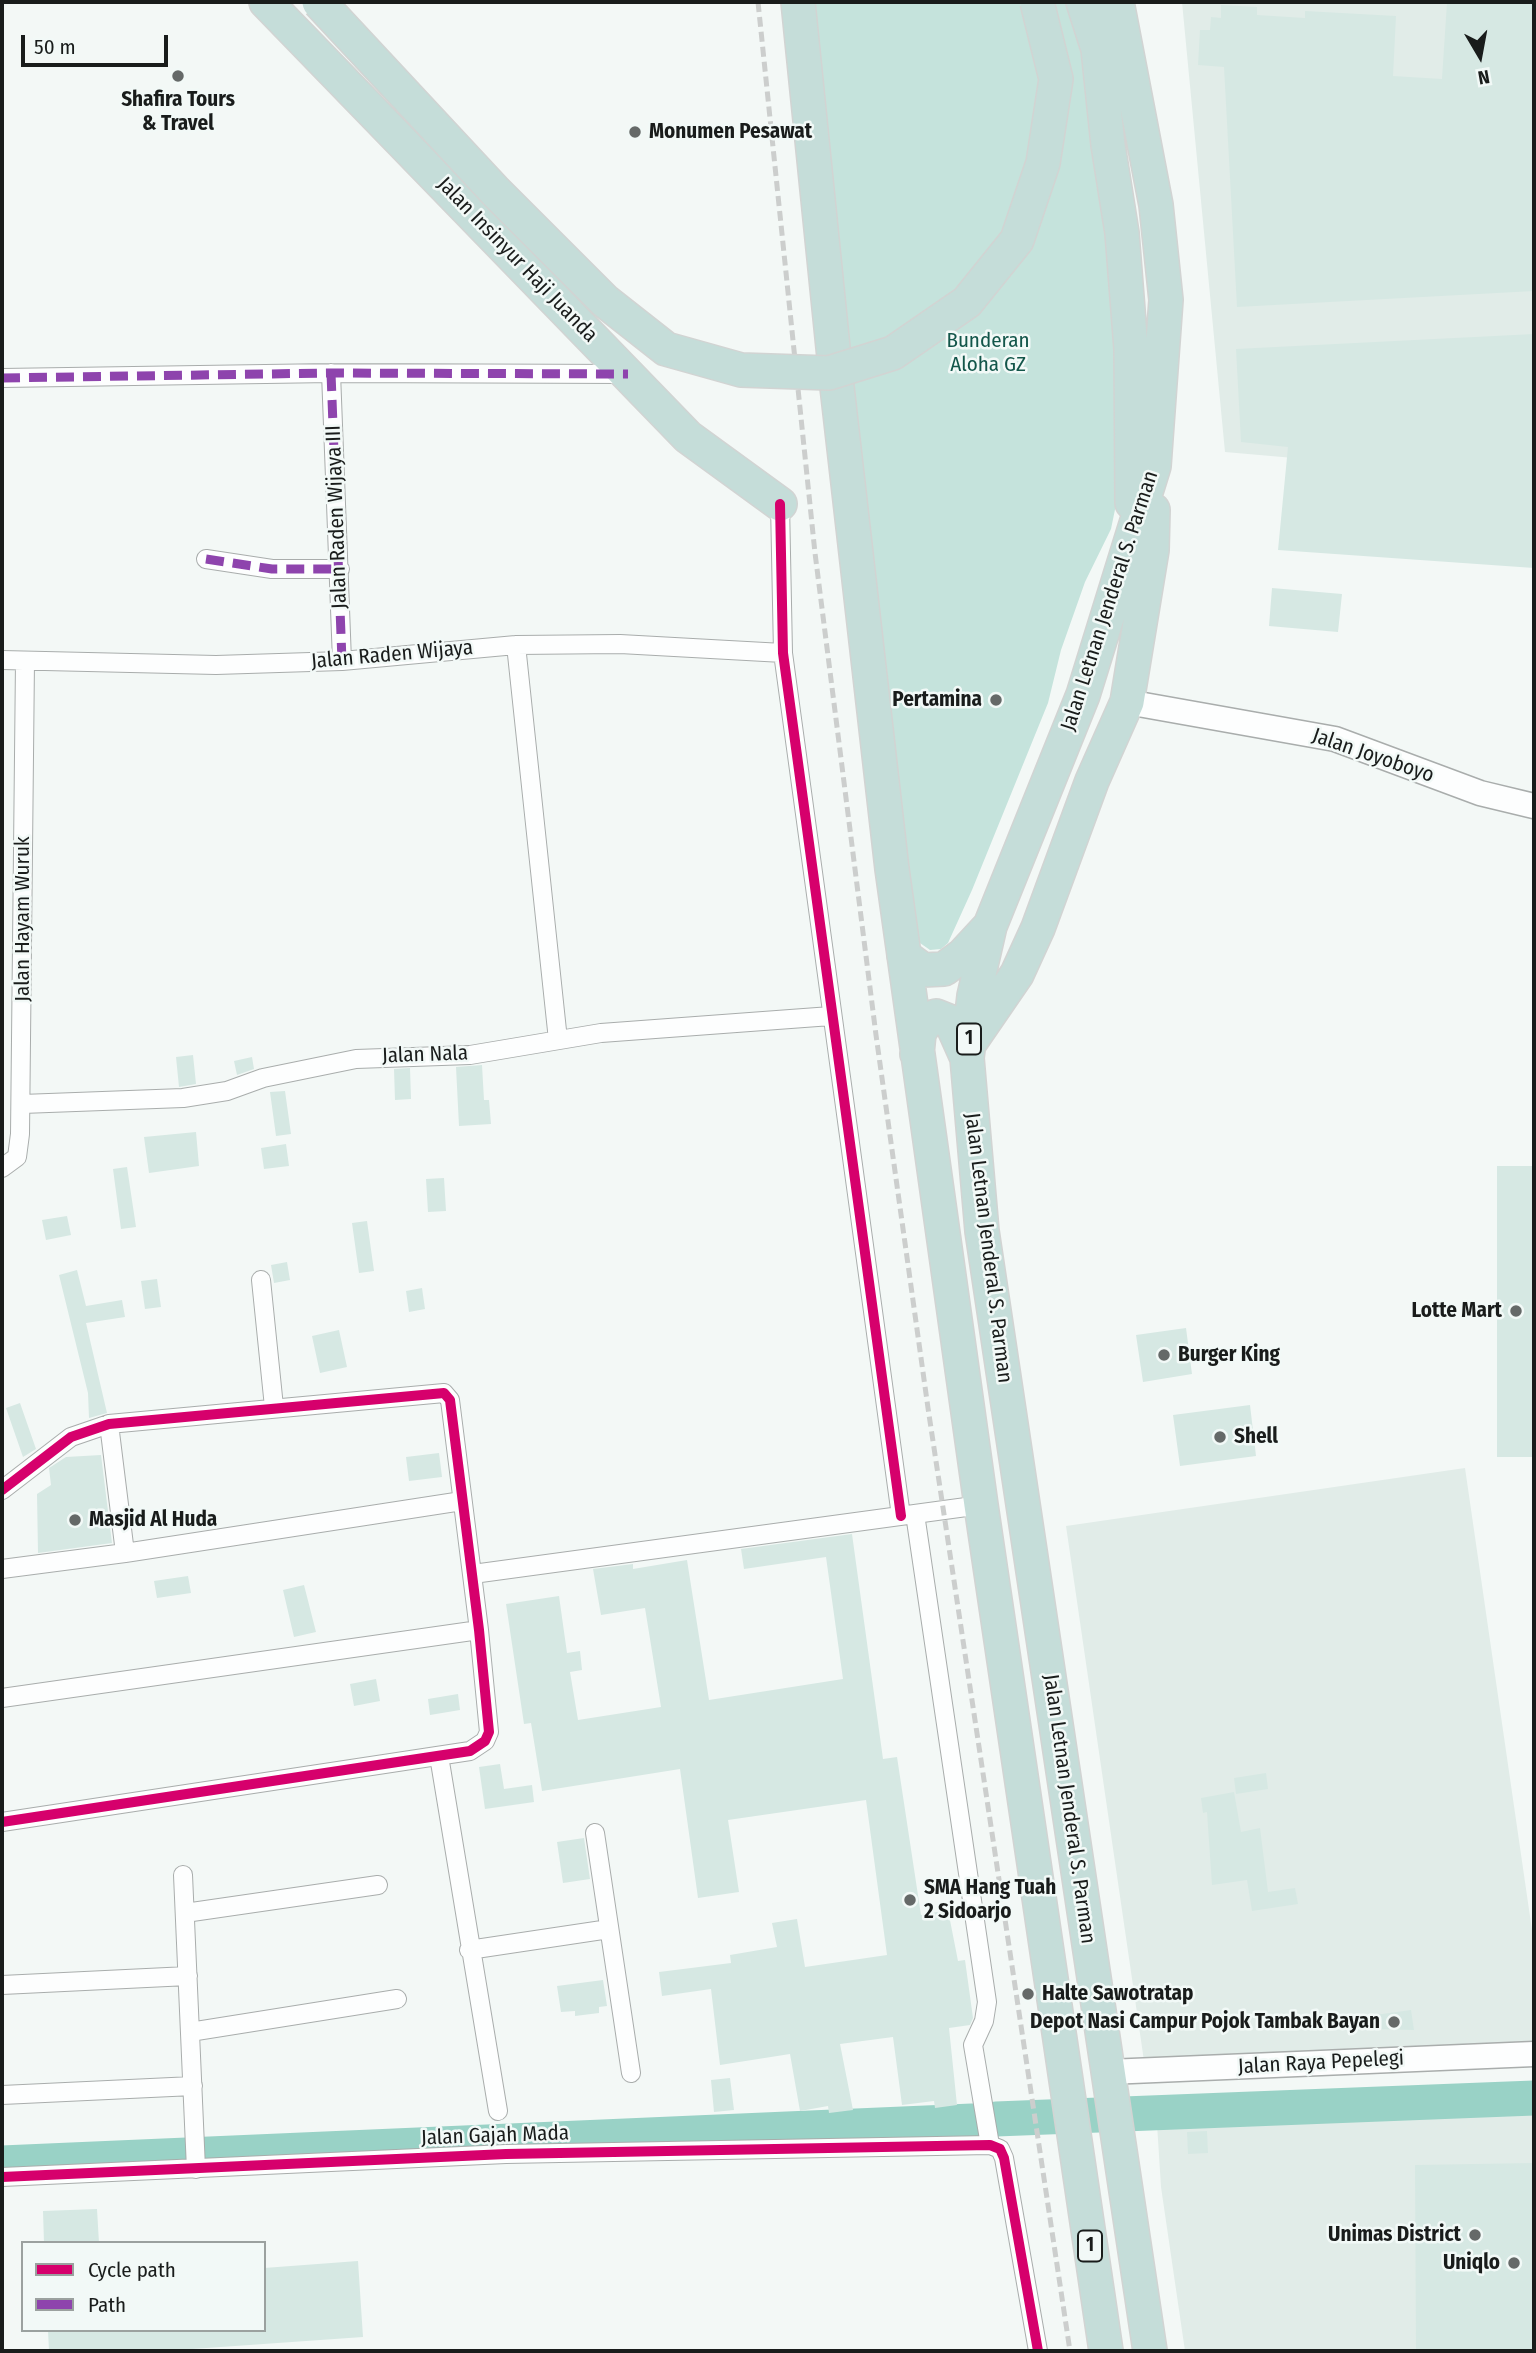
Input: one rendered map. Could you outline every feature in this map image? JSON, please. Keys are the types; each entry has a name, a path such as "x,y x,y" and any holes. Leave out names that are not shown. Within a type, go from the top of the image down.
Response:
{"highway":[{"name":"Jalan Insinyur Haji Juanda","path":"266,2 688,437 780,504"},
{"path":"319,2 496,192 605,301 666,348 741,370 829,373 893,353 967,302 1017,240 1043,163 1056,79 1037,2"},
{"name":"Jalan Letnan Jenderal S. Parman","path":"798,2 837,387 917,1057 1106,2351"},
{"path":"1083,2 1098,49 1108,145 1122,233 1131,349 1132,536"},
{"name":"Jalan Letnan Jenderal S. Parman","path":"1117,2 1156,205 1166,300 1154,466 1083,695 990,926 975,986 968,1052 982,1231 1150,2351"},
{"path":"917,1057 919,1033 927,1020 936,1016 951,1022 968,1052 1017,974 1092,781 1127,702 1152,550 1154,466"},
{"path":"904,956 923,970 944,969 963,955 990,926"}],"street":[{"path":"2,378 331,373 628,374"},
{"name":"Jalan Raden Wijaya III","path":"331,373 342,661"},
{"path":"780,504 783,653 831,1016 987,2002 987,2011 973,2045 990,2145 1000,2149 1004,2158 1038,2351"},
{"path":"206,559 272,569 340,569"},
{"name":"Jalan Raden Wijaya","path":"2,660 216,665 342,661 516,645 620,644 783,653"},
{"path":"516,645 558,1040"},
{"name":"Jalan Hayam Wuruk","path":"2,1168 17,1157 22,1104 25,661"},
{"name":"Jalan Joyoboyo","path":"1127,702 1335,739 1480,793 1534,806"},
{"name":"Jalan Nala","path":"22,1104 183,1098 227,1091 263,1079 356,1059 470,1055 601,1033 831,1016"},
{"path":"261,1280 274,1407"},
{"path":"2,1490 71,1437 109,1424 274,1407 444,1394 450,1400 480,1630 489,1732 478,1747 439,1756 2,1822"},
{"path":"109,1424 125,1553"},
{"path":"2,1569 125,1553 462,1501"},
{"path":"472,1574 981,1505"},
{"path":"2,1698 480,1630"},
{"path":"439,1756 498,2111"},
{"path":"595,1833 631,2073"},
{"path":"183,1875 196,2164"},
{"path":"185,1913 378,1885"},
{"path":"470,1950 609,1929"},
{"path":"2,1984 188,1976"},
{"path":"190,2032 397,1999"},
{"name":"Jalan Raya Pepelegi","path":"1110,2087 1534,2054"},
{"path":"2,2095 192,2086"},
{"name":"Jalan Gajah Mada","path":"2,2177 196,2164 506,2154 990,2145"}],"shaded area":[{"path":"1182,2 1534,2 1534,479 1225,452"},
{"path":"1465,1468 1534,1944 1534,2044 1144,2061 1066,1526"},
{"path":"1534,2112 1534,2351 1185,2351 1161,2187 1157,2124"}],"green space":[{"name":"Bunderan Aloha GZ","path":"811,2 1069,2 1103,129 1126,456 1111,529 1085,582 1061,650 1048,703 972,890 948,943 941,949 930,950 920,943 912,928"}],"building":[{"path":"1447,2 1534,2 1534,291 1237,307 1224,67 1198,65 1200,30 1210,30 1211,17 1221,18 1221,5 1257,7 1257,15 1305,18 1305,11 1396,16 1393,76 1442,79"},
{"path":"1534,334 1534,568 1278,550 1288,447 1241,442 1236,349"},
{"path":"1272,588 1342,594 1338,632 1269,626"},
{"path":"193,1055 196,1084 179,1087 176,1057"},
{"path":"252,1057 254,1069 237,1075 234,1061"},
{"path":"482,1065 484,1100 489,1100 491,1124 459,1126 456,1067"},
{"path":"410,1068 411,1099 395,1100 394,1069"},
{"path":"285,1091 291,1134 276,1136 270,1092"},
{"path":"196,1132 199,1166 149,1173 144,1137"},
{"path":"286,1144 289,1166 264,1169 261,1148"},
{"name":"Lotte Mart","path":"1497,1166 1534,1166 1534,1457 1497,1457"},
{"path":"127,1167 136,1227 121,1229 113,1169"},
{"path":"444,1178 446,1211 428,1212 426,1179"},
{"path":"67,1216 71,1235 46,1240 42,1220"},
{"path":"367,1221 374,1271 359,1273 352,1223"},
{"path":"287,1262 290,1280 274,1283 271,1265"},
{"path":"77,1270 86,1306 122,1300 125,1317 86,1323 107,1413 89,1418 88,1393 59,1275"},
{"path":"157,1279 161,1307 145,1309 141,1281"},
{"path":"422,1288 425,1309 409,1312 406,1291"},
{"name":"Burger King","path":"1186,1328 1192,1374 1143,1382 1136,1335"},
{"path":"339,1330 347,1367 320,1373 312,1336"},
{"path":"20,1403 36,1449 23,1457 6,1408"},
{"path":"1250,1405 1256,1456 1180,1466 1173,1415"},
{"path":"439,1453 442,1477 409,1481 406,1457"},
{"name":"Masjid Al Huda","path":"101,1455 112,1543 38,1553 37,1494 51,1485 49,1468 66,1457"},
{"path":"852,1534 883,1759 897,1757 921,1915 948,1910 958,1961 965,1960 973,2018 970,2025 949,2028 957,2105 935,2108 934,2101 902,2105 893,2037 840,2044 853,2110 829,2113 828,2106 800,2111 790,2054 720,2065 711,1989 662,1996 659,1972 731,1963 730,1955 777,1947 772,1923 797,1919 805,1967 887,1955 866,1800 728,1820 739,1892 698,1898 680,1769 542,1791 531,1723 524,1724 506,1604 559,1596 567,1653 580,1651 582,1670 570,1672 578,1720 661,1707 645,1608 601,1615 593,1569 633,1564 633,1569 687,1560 709,1700 843,1679 826,1557 744,1569 741,1549"},
{"path":"188,1576 191,1593 157,1598 154,1581"},
{"path":"304,1585 316,1632 294,1637 283,1590"},
{"path":"376,1679 380,1701 354,1706 350,1684"},
{"path":"458,1694 460,1710 430,1715 428,1699"},
{"path":"500,1764 504,1789 532,1785 534,1802 485,1809 479,1767"},
{"path":"1266,1773 1268,1789 1236,1794 1234,1778"},
{"path":"1234,1792 1241,1832 1260,1828 1268,1892 1295,1888 1298,1904 1252,1911 1247,1880 1212,1885 1207,1812 1203,1813 1201,1798"},
{"path":"584,1838 590,1879 563,1883 557,1842"},
{"path":"603,1980 607,2006 599,2007 599,2013 575,2016 575,2011 561,2012 557,1986"},
{"name":"Depot Nasi Campur Pojok Tambak Bayan","path":"1411,2010 1414,2030 1377,2029 1375,2015"},
{"path":"730,2078 734,2110 714,2112 711,2080"},
{"path":"1207,2131 1208,2153 1188,2154 1187,2132"},
{"name":"Unimas District","path":"1534,2163 1534,2351 1416,2351 1415,2165"},
{"path":"97,2209 99,2241 44,2241 43,2211"},
{"path":"358,2261 363,2337 164,2351 49,2351 48,2332 266,2332 266,2268"}],"waterway":[{"path":"996,2119 1534,2098"},
{"path":"2,2163 972,2121"}],"railway":[{"path":"758,2 815,553 876,1035 928,1408 1070,2351"}],"marked path":[{"path":"331,373 342,661"},
{"path":"2,378 331,373 628,374"},
{"path":"206,559 272,569 340,569"}],"cycle path":[{"path":"780,504 783,653 901,1516"},
{"path":"2,1490 71,1437 109,1424 444,1393 450,1400 489,1732 485,1741 470,1751 2,1822"},
{"path":"2,2177 506,2154 990,2145 1000,2149 1004,2158 1038,2351"}],"place":[{"name":"Shafira Tours & Travel","path":"178,76"},
{"name":"Monumen Pesawat","path":"635,132"},
{"name":"Pertamina","path":"996,700"},
{"name":"Lotte Mart","path":"1516,1311"},
{"name":"Burger King","path":"1164,1355"},
{"name":"Shell","path":"1220,1437"},
{"name":"Masjid Al Huda","path":"75,1520"},
{"name":"SMA Hang Tuah 2 Sidoarjo","path":"910,1900"},
{"name":"Halte Sawotratap","path":"1028,1994"},
{"name":"Depot Nasi Campur Pojok Tambak Bayan","path":"1394,2022"},
{"name":"Unimas District","path":"1475,2235"},
{"name":"Uniqlo","path":"1514,2263"}]}
